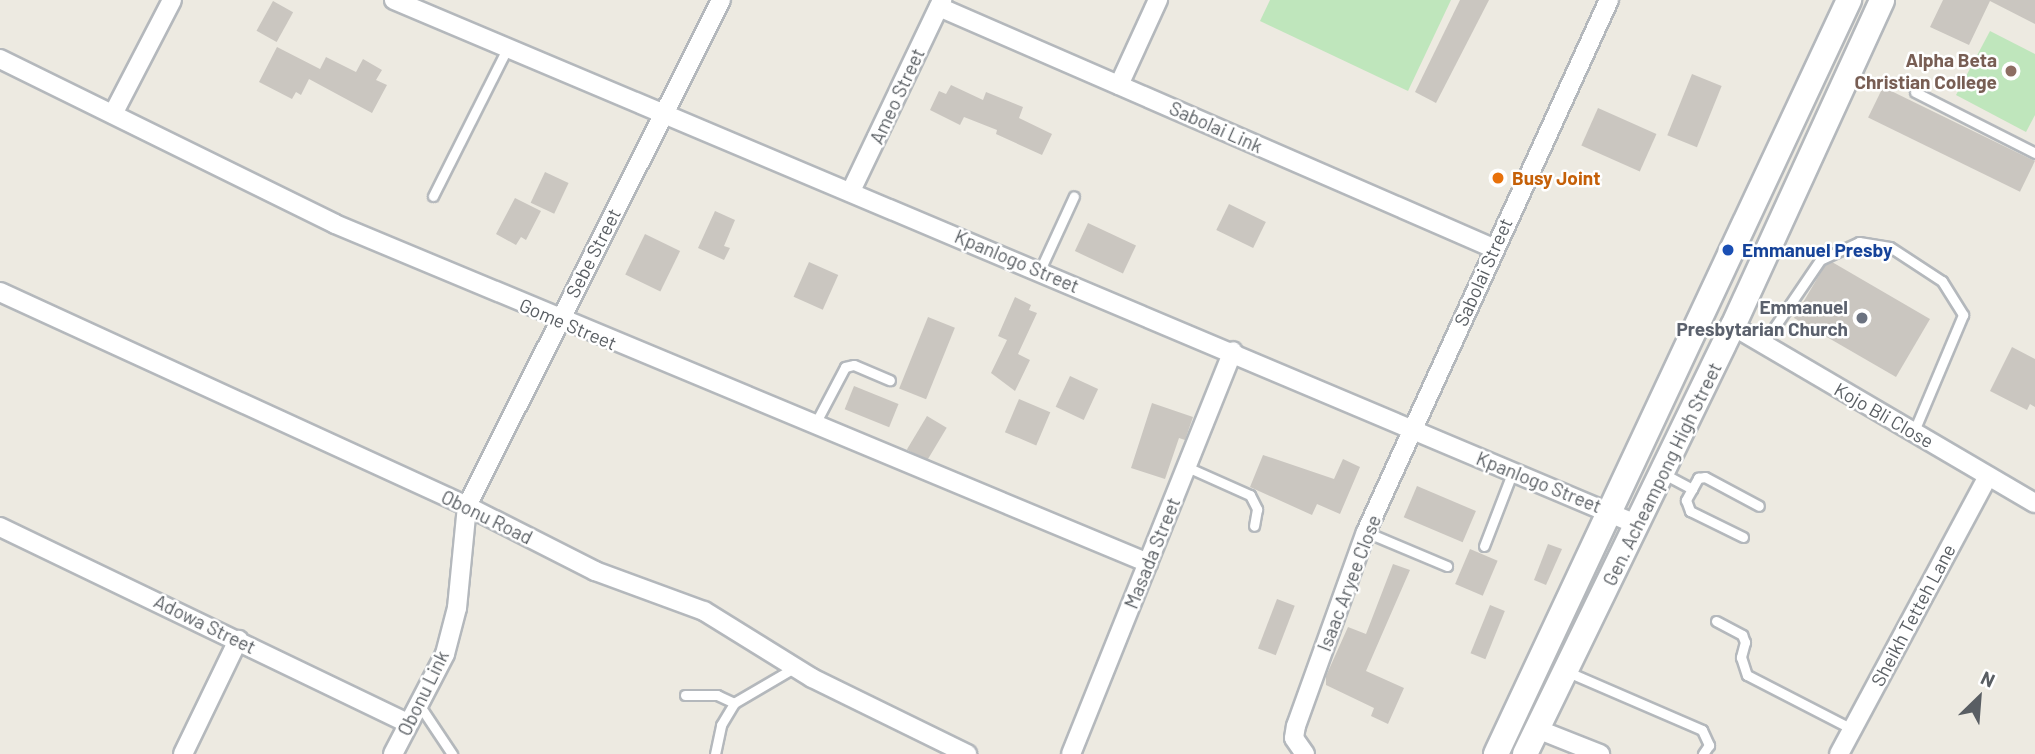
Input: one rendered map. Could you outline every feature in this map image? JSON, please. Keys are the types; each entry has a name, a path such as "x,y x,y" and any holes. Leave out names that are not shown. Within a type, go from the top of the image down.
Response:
{"main road":[{"name":"Gen. Acheampong High Street","path":"1496,754 1849,0"},
{"name":"Gen. Acheampong High Street","path":"1525,754 1733,326 1882,0"}],"street":[{"path":"113,114 172,0"},
{"name":"Kpanlogo Street","path":"394,0 1233,351 1412,430 1612,511 1638,525"},
{"name":"Sebe Street","path":"467,506 721,0"},
{"path":"1119,85 1158,0"},
{"name":"Sabolai Street","path":"1412,430 1493,248 1609,0"},
{"name":"Sabolai Link","path":"940,3 1119,85 1493,248"},
{"name":"Ameo Street","path":"851,191 940,3"},
{"name":"Gome Street","path":"0,59 335,224 558,321 1148,563"},
{"name":"Obonu Road","path":"0,292 467,506 595,570 704,611 796,667 967,754"},
{"name":"Kojo Bli Close","path":"1733,326 2035,503"},
{"name":"Masada Street","path":"1071,754 1233,351"},
{"name":"Isaac Aryee Close","path":"1305,754 1294,738 1366,532 1412,430"},
{"name":"Sheikh Tetteh Lane","path":"1839,754 1988,476"},
{"name":"Obonu Link","path":"393,754 445,654 457,608 467,506"},
{"name":"Adowa Street","path":"0,527 408,723"},
{"path":"183,754 238,640"},
{"path":"1537,729 1600,754"}],"lane":[{"path":"433,196 508,47"},
{"path":"1915,92 2035,153"},
{"path":"1040,270 1074,196"},
{"path":"1763,344 1820,260 1859,242 1890,247 1942,281 1963,316 1914,432"},
{"path":"815,426 845,367 854,365 890,380"},
{"path":"1187,467 1250,495 1257,509 1254,526"},
{"path":"1484,545 1513,471"},
{"path":"1663,473 1692,489"},
{"path":"1743,537 1690,511 1686,499 1698,478 1705,477 1759,506"},
{"path":"1366,532 1447,566"},
{"path":"1716,621 1742,635 1745,642 1741,657 1747,675 1852,729"},
{"path":"715,754 721,725 734,703 796,667"},
{"path":"1566,671 1702,730 1709,745 1703,754"},
{"path":"685,695 718,695 734,703"},
{"path":"420,706 452,754"}],"green space":[{"path":"1270,0 1451,0 1408,91 1260,21"},
{"path":"1990,31 2035,54 2035,115 2026,132 1956,95"}],"building":[{"path":"1460,0 1489,0 1436,103 1415,92"},
{"path":"1943,0 2035,0 2035,24 1990,1 1969,45 1930,27"},
{"path":"273,1 293,12 277,42 257,31"},
{"path":"277,47 320,69 326,57 356,72 363,59 382,70 376,80 387,85 372,113 309,79 301,95 296,92 292,99 259,82"},
{"path":"1692,74 1722,86 1697,147 1667,135"},
{"path":"951,85 983,100 986,92 1023,107 1019,118 1052,134 1042,155 996,134 997,130 964,117 960,125 930,110 939,91 946,94"},
{"path":"1883,87 2035,161 2020,192 1868,118"},
{"path":"1598,108 1656,134 1640,171 1581,145"},
{"path":"545,172 569,183 554,214 531,203"},
{"path":"515,198 541,211 526,240 521,237 516,245 496,234"},
{"path":"1229,204 1266,222 1253,248 1216,230"},
{"path":"715,211 735,220 724,246 730,248 724,260 698,248"},
{"path":"1088,223 1136,245 1123,273 1075,251"},
{"path":"645,234 680,251 660,292 625,274"},
{"path":"809,262 838,275 823,310 794,297"},
{"name":"Emmanuel Presbytarian Church","path":"1832,262 1930,319 1896,377 1794,318 1825,265"},
{"path":"1015,297 1031,305 1029,310 1037,313 1018,354 1030,360 1015,391 991,373 1007,340 998,336"},
{"path":"928,317 955,328 926,399 899,388"},
{"path":"2012,347 2035,359 2035,407 2030,404 2027,410 1990,391"},
{"path":"1070,376 1098,389 1084,420 1056,407"},
{"path":"854,386 899,404 889,427 845,409"},
{"path":"1019,399 1050,412 1036,445 1005,432"},
{"path":"1152,403 1193,417 1185,440 1179,438 1165,479 1131,468"},
{"path":"927,416 947,428 927,461 907,449"},
{"path":"1263,455 1334,479 1343,459 1360,467 1340,514 1317,504 1312,515 1250,487"},
{"path":"1417,486 1476,511 1463,542 1404,517"},
{"path":"1548,544 1562,549 1546,585 1534,580"},
{"path":"1470,549 1498,561 1483,596 1455,584"},
{"path":"1393,564 1410,570 1366,671 1404,688 1388,724 1371,716 1374,708 1326,685 1326,676 1348,627 1366,634"},
{"path":"1277,599 1295,606 1276,655 1258,648"},
{"path":"1490,605 1505,611 1485,659 1471,653"}],"place":[{"name":"Alpha Beta Christian College","path":"2011,71"},
{"name":"Busy Joint","path":"1498,178"},
{"name":"Emmanuel Presby","path":"1728,250"},
{"name":"Emmanuel Presbytarian Church","path":"1862,318"}]}
